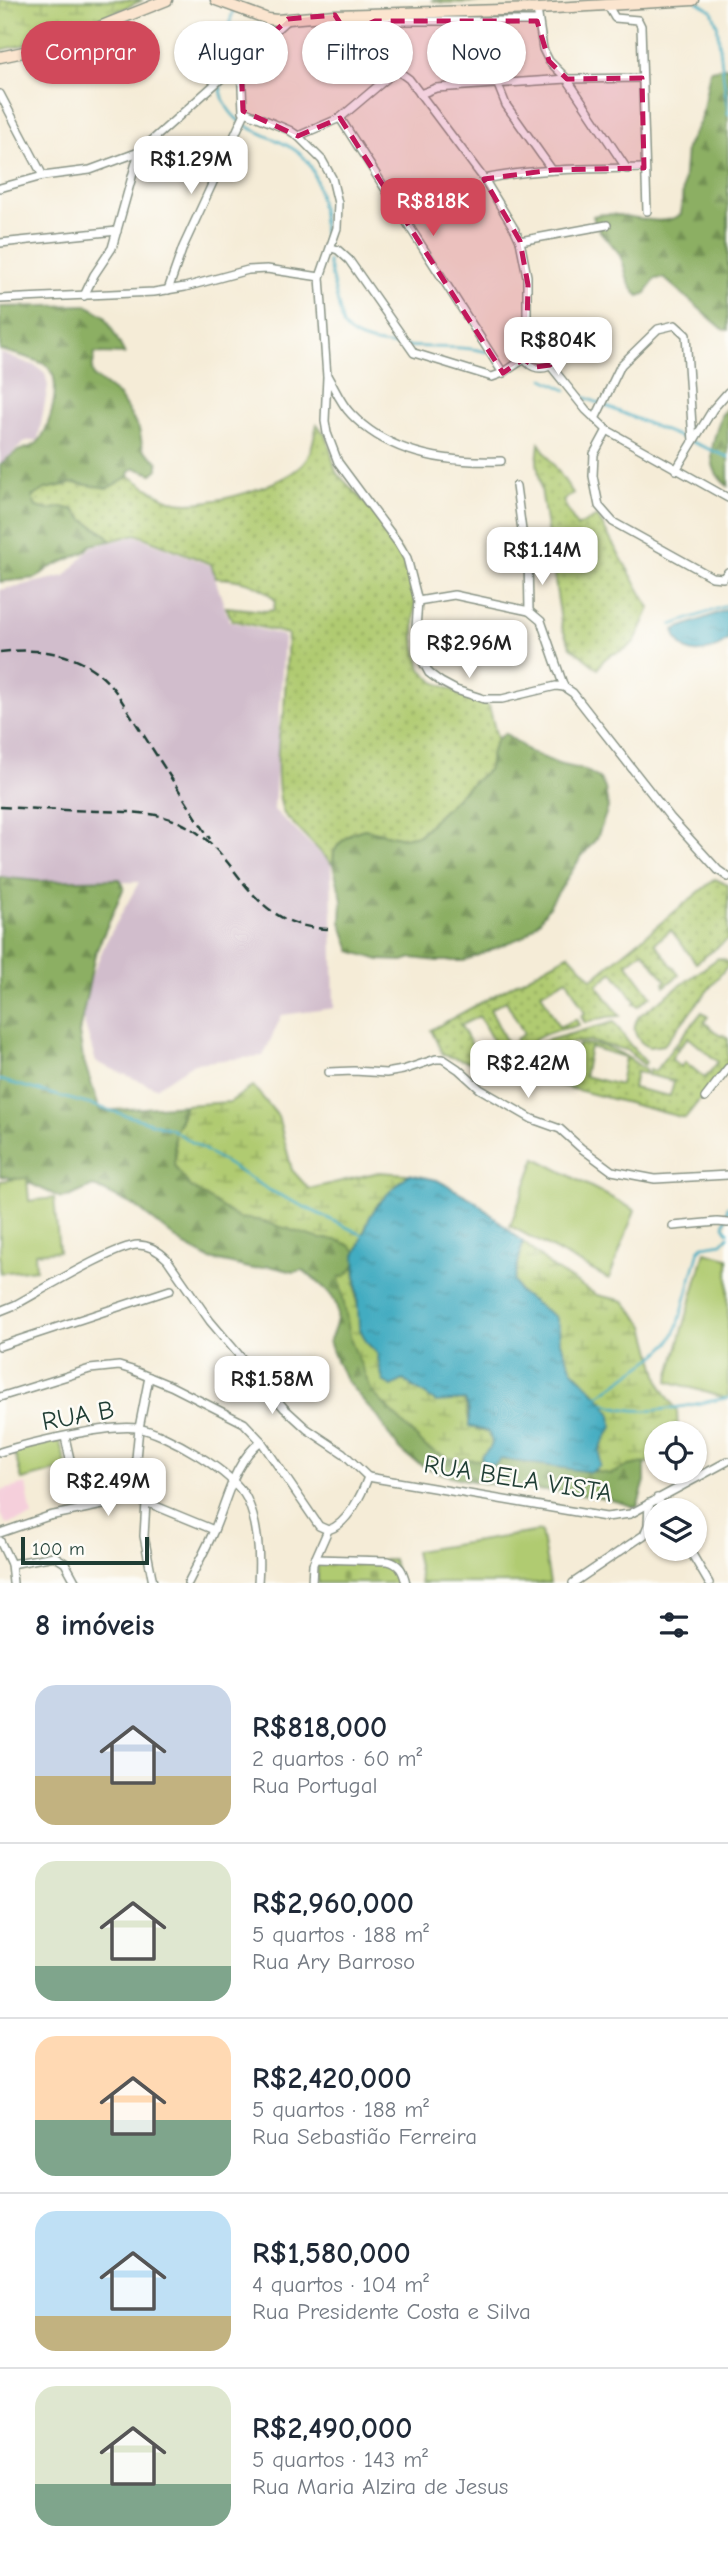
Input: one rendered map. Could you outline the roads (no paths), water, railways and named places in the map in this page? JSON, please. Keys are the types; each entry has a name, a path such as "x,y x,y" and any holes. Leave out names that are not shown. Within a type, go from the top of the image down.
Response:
{"street":[{"path":"0,57 52,46 167,0"},
{"path":"216,0 268,19 335,15 537,15"},
{"path":"375,21 537,15 608,6 693,0"},
{"path":"608,6 615,18 640,23 646,211"},
{"path":"335,15 339,21"},
{"path":"537,15 543,49 549,61 567,79 626,169"},
{"path":"420,94 436,88 567,79 642,78"},
{"path":"0,188 43,176 90,170 139,152 218,84"},
{"path":"241,84 241,105 245,113 298,136 322,160 336,189 337,228 320,277 327,377 325,421 333,453 403,550 414,578 418,601 416,628 419,650 429,673 456,691 484,699 502,699 564,687"},
{"path":"298,136 340,118 380,84"},
{"path":"411,84 484,179 520,240 527,276 527,322 531,332"},
{"path":"498,85 506,106 552,170"},
{"path":"0,94 43,176"},
{"path":"168,290 183,247 245,113"},
{"path":"340,118 503,373"},
{"path":"84,296 94,275 109,255 139,152"},
{"path":"484,179 552,170 644,168"},
{"path":"520,240 607,225"},
{"path":"0,243 117,231"},
{"path":"332,248 349,260 414,353 486,376 503,373 524,359"},
{"path":"0,299 168,290 248,270 267,269 320,277"},
{"path":"594,419 621,366 658,329 675,325 686,335 693,441"},
{"path":"545,330 557,339 559,354 551,365 536,367 524,359 522,344 531,332 545,330"},
{"path":"551,365 594,419 607,430 728,498"},
{"path":"327,377 349,412 386,439 432,458 466,462 501,461"},
{"path":"676,470 713,409 728,392"},
{"path":"607,430 594,454 593,476 599,506 613,522 712,577 723,578 728,572"},
{"path":"516,486 528,556 529,611"},
{"path":"418,601 454,595 529,611 541,621 564,687 580,701 670,817 718,870 728,877"},
{"path":"330,1072 386,1073 443,1059 480,1089 532,1118 561,1129 612,1171 655,1179 728,1175"},
{"path":"705,1098 728,1069"},
{"path":"673,1226 728,1223"},
{"path":"0,1311 123,1248 146,1246 159,1251 210,1321 284,1408 307,1429 343,1452 368,1477 357,1502 337,1525 328,1530 315,1559 312,1583"},
{"path":"0,1346 170,1290"},
{"path":"0,1397 106,1366 119,1366 149,1377 236,1417 261,1441 318,1526 328,1530"},
{"path":"132,1499 139,1428 149,1377"},
{"name":"RUA B","path":"0,1452 65,1437 124,1428 139,1428 185,1447 207,1461 246,1496 258,1544 258,1583"},
{"path":"65,1437 81,1508"},
{"path":"188,1583 214,1530 241,1462 261,1441"},
{"name":"RUA BELA VISTA","path":"657,1498 728,1461"},
{"name":"RUA BELA VISTA","path":"368,1477 606,1517 630,1514 644,1506"},
{"path":"0,1533 49,1516 132,1499 146,1502 214,1530"},
{"path":"146,1502 144,1536 153,1583"},
{"path":"573,1583 644,1535"},
{"path":"0,1541 11,1564 13,1583"},
{"path":"11,1564 54,1556 65,1563 76,1583"},
{"path":"315,1559 396,1563 402,1569 406,1583"},
{"path":"696,1561 709,1583"}],"water":[{"path":"728,609 728,640 704,652 689,651 683,647 674,630"},
{"path":"409,1174 437,1180 474,1200 523,1242 514,1281 519,1292 555,1317 560,1342 572,1369 611,1413 612,1427 600,1448 600,1466 591,1472 501,1459 494,1465 483,1462 481,1456 492,1443 489,1432 469,1426 469,1410 465,1400 436,1402 403,1380 392,1386 383,1381 377,1353 367,1343 359,1327 355,1255 374,1211"}],"waterway":[{"path":"697,1 712,11 717,24 728,114"},
{"path":"230,21 233,11"},
{"path":"220,84 224,100 232,114 243,124 285,144 308,162 319,192 326,251"},
{"path":"328,261 343,325 354,335 388,345 451,347 487,352"},
{"path":"544,379 566,390"},
{"path":"579,395 728,457"},
{"path":"672,625 728,605"},
{"path":"0,1080 171,1129 269,1190 365,1236"},
{"path":"728,1206 724,1226 728,1232"},
{"path":"597,1397 655,1356 670,1342 678,1326 699,1250 703,1246 722,1243 728,1236"},
{"path":"604,1403 619,1408 650,1410 728,1398"}],"railway":[{"path":"0,652 34,651 66,656 94,670 107,681 210,839"},
{"path":"0,807 129,812 171,819 202,836 261,902 279,916 301,925 330,929"}]}
